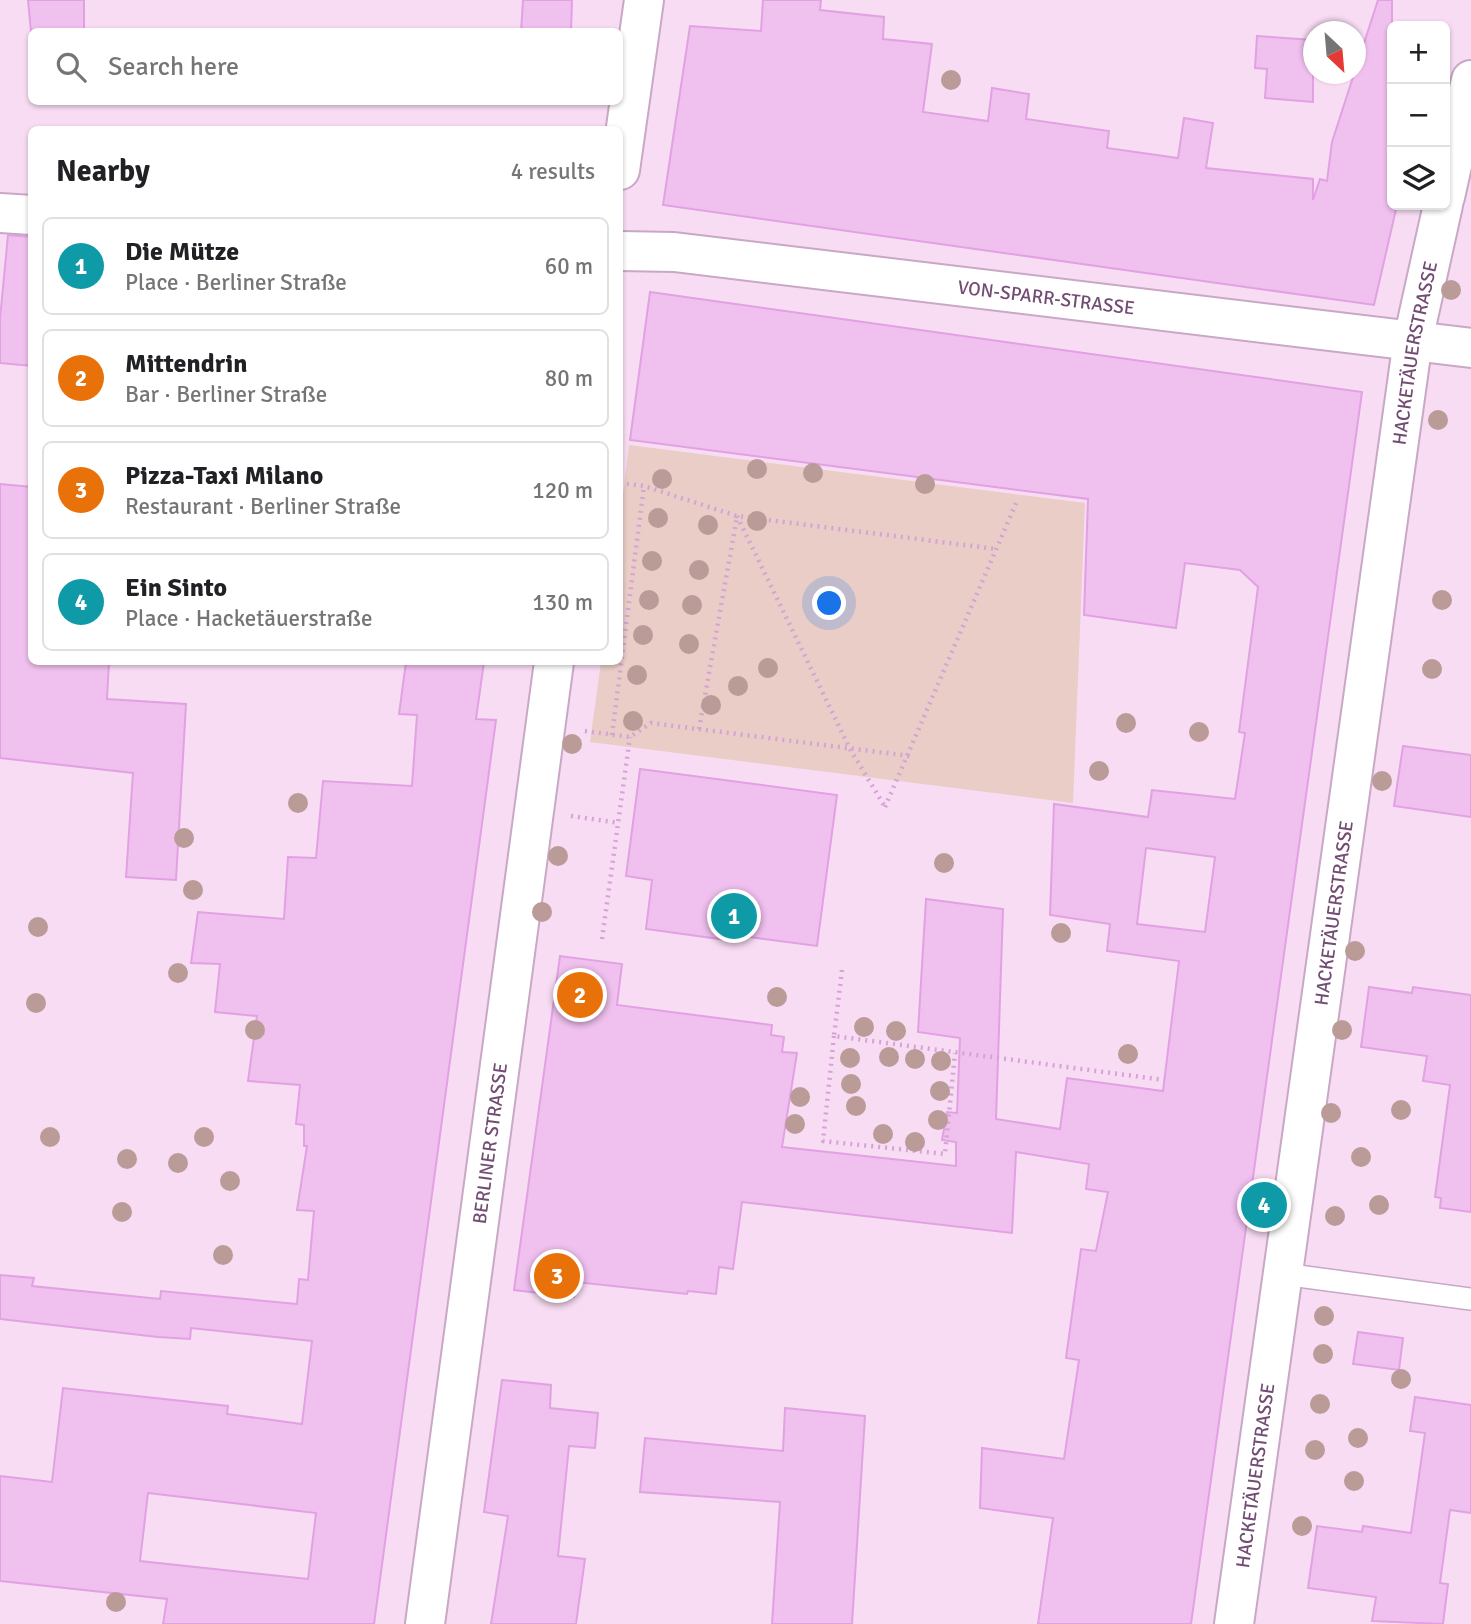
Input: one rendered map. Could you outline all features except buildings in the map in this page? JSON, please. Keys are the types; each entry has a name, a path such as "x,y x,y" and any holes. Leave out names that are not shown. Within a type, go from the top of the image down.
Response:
{"street":[{"path":"623,149 644,0"},
{"path":"1450,174 1471,80"},
{"name":"HACKETÄUERSTRASSE","path":"1234,1624 1413,340 1442,210"},
{"path":"0,213 28,215"},
{"name":"VON-SPARR-STRASSE","path":"623,251 674,251 1471,348"},
{"name":"BERLINER STRASSE","path":"425,1624 554,665"}],"lane":[{"path":"1283,1274 1471,1299"}],"path":[{"path":"623,483 645,486 737,516 996,549"},
{"path":"623,652 645,486"},
{"path":"737,516 850,749 885,807 910,756 1017,501"},
{"path":"699,729 737,516"},
{"path":"612,735 621,665"},
{"path":"546,725 629,737 652,723 910,756"},
{"path":"603,939 629,737"},
{"path":"534,810 619,823"},
{"path":"842,970 823,1141 945,1154 955,1052"},
{"path":"834,1036 1164,1080"}],"shaded area":[{"path":"0,0 1471,0 1471,1624 0,1624"},
{"path":"629,445 1085,503 1073,803 590,742 601,665 623,665 623,495"}],"place":[{"name":"Die Mütze","path":"734,916"},
{"name":"Mittendrin","path":"580,995"},
{"name":"Ein Sinto","path":"1264,1205"},
{"name":"Pizza-Taxi Milano","path":"557,1276"}]}
